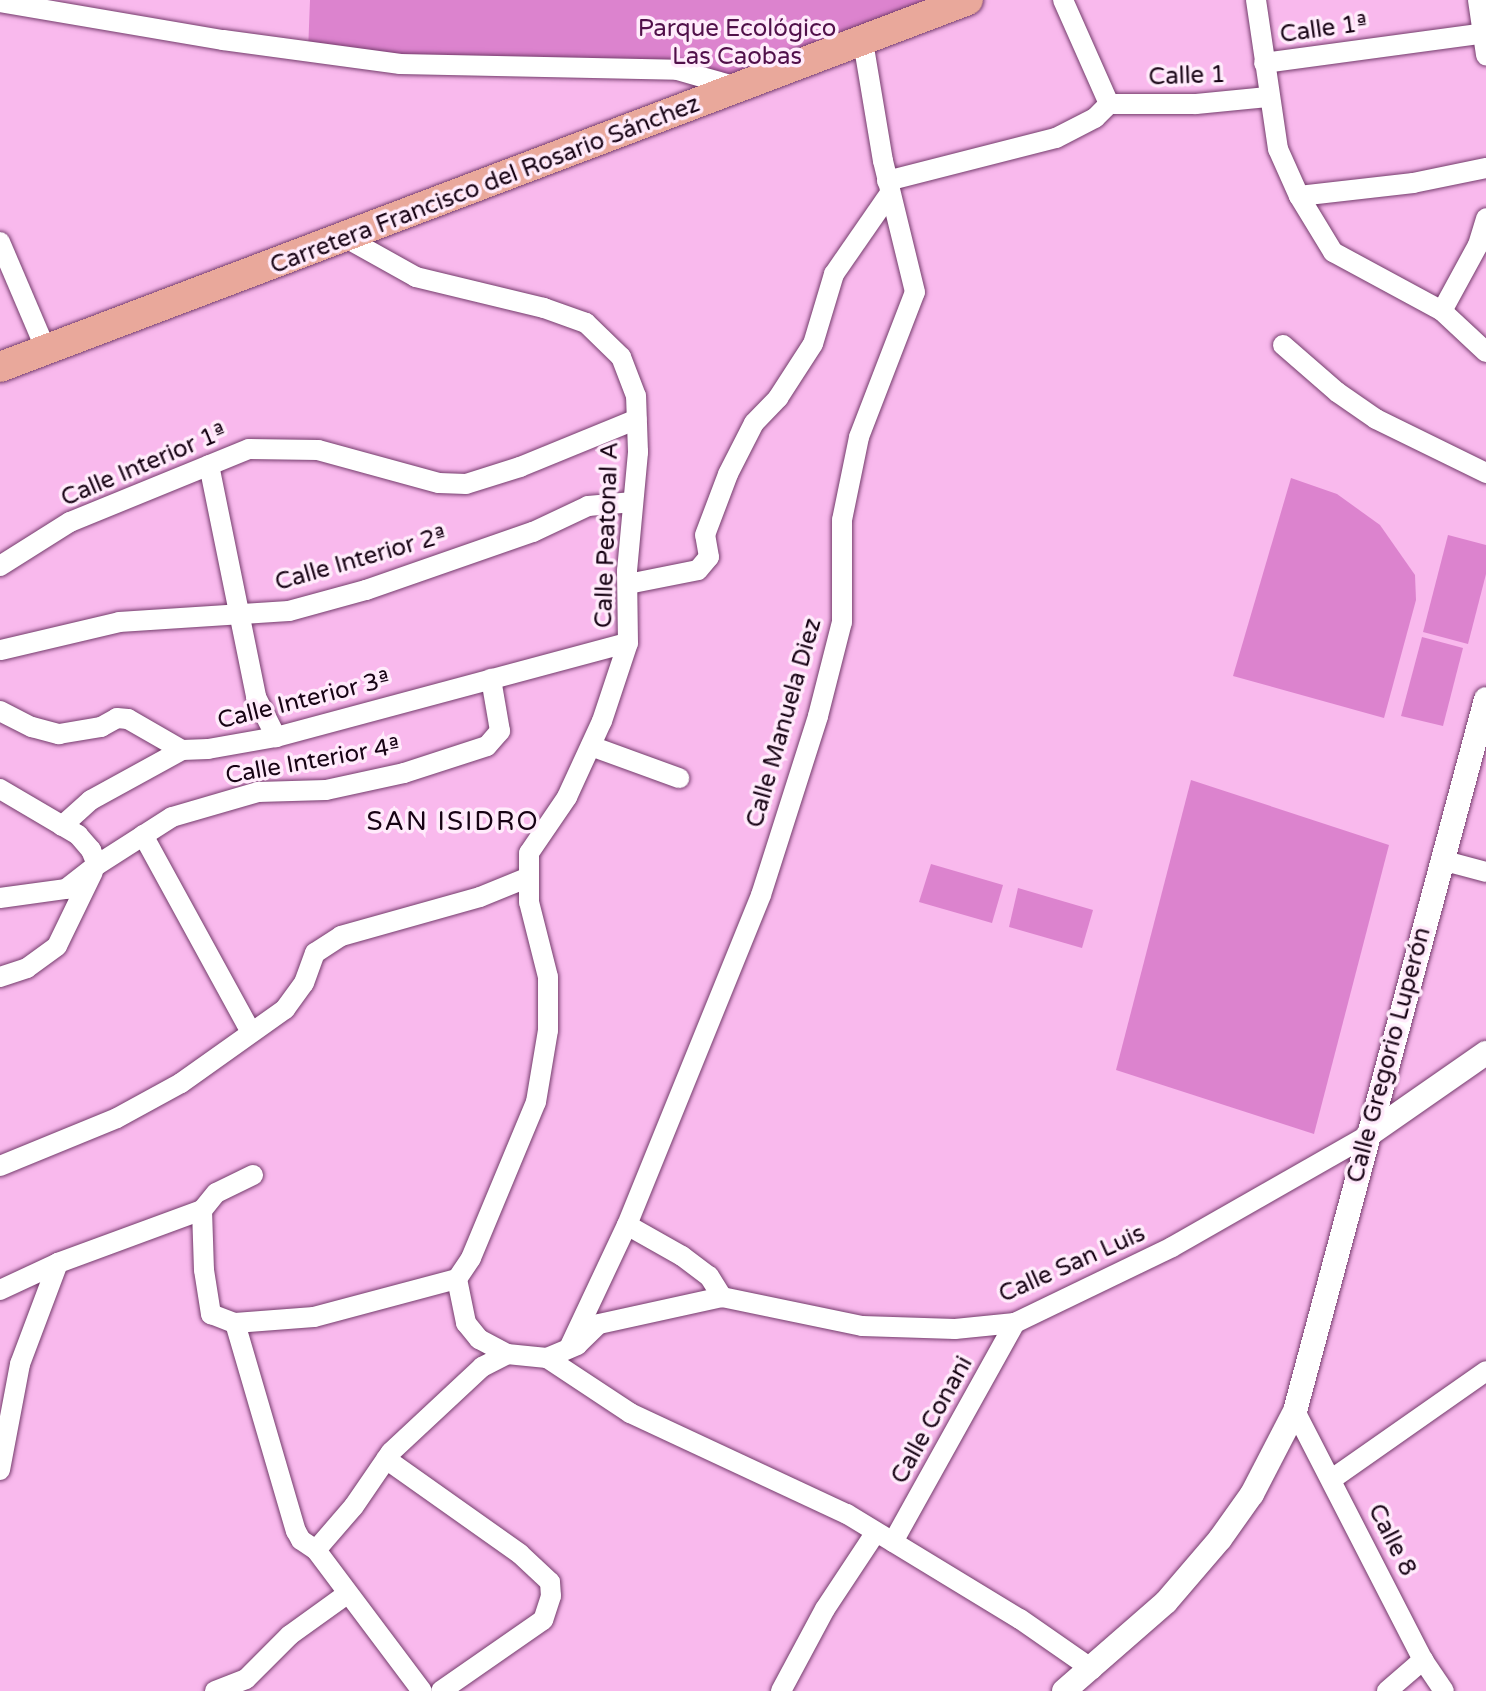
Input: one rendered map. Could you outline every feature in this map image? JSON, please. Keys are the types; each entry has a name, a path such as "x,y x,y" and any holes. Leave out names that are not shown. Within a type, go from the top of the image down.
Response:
{"main road":[{"name":"Carretera Francisco del Rosario Sánchez","path":"0,367 968,0"}],"street":[{"path":"628,584 698,570 709,557 705,535 728,474 754,423 778,398 813,344 834,274 888,187 1056,138 1095,118 1109,104 1063,0"},
{"path":"1256,0 1278,149 1299,196 1333,252 1442,311 1486,352"},
{"path":"1478,0 1486,55"},
{"path":"0,2 223,40 400,64 677,70 740,88"},
{"name":"Calle 1ª","path":"1264,63 1484,33"},
{"name":"Calle Manuela Diez","path":"569,1348 627,1225 761,895 818,716 842,622 842,520 859,437 915,292 888,187 863,41"},
{"name":"Calle 1","path":"1109,104 1196,104 1268,97"},
{"path":"1299,196 1413,183 1486,168"},
{"path":"1442,311 1478,245 1486,218"},
{"name":"Calle Peatonal A","path":"346,238 416,277 544,308 586,323 621,357 636,396 628,643 591,746 567,797 529,853 529,902 548,977 548,1030 536,1102 471,1258 457,1279"},
{"path":"0,242 46,350"},
{"path":"1283,345 1376,419 1486,473"},
{"name":"Calle Interior 1ª","path":"0,566 70,522 249,449 318,450 439,483 466,484 520,467 637,419"},
{"path":"209,465 256,697 276,737"},
{"name":"Calle Interior 2ª","path":"0,649 119,622 289,611 366,590 533,532 588,506 633,502"},
{"name":"Calle Interior 3ª","path":"182,750 276,737 628,643"},
{"name":"Calle Interior 4ª","path":"0,898 66,889 97,865 172,817 258,792 326,790 404,773 487,746 500,731 491,679"},
{"name":"Calle Gregorio Luperón","path":"1064,1691 1166,1602 1220,1539 1252,1494 1295,1411 1486,699"},
{"path":"0,711 32,727 59,734 101,727 117,718 128,719 182,750"},
{"path":"591,746 679,778"},
{"path":"62,826 91,800 182,750"},
{"path":"0,789 78,835 91,850 97,865 57,946 27,968 0,977"},
{"path":"143,835 251,1032"},
{"path":"1441,860 1486,872"},
{"path":"0,1166 117,1118 181,1083 285,1009 304,983 315,953 341,936 480,897 529,877"},
{"path":"1368,1135 1486,1053"},
{"name":"Calle San Luis","path":"722,1297 862,1326 955,1329 1015,1323 1172,1247 1368,1135"},
{"path":"0,1290 58,1263 202,1210 216,1193 253,1175"},
{"path":"202,1210 204,1270 211,1314 235,1323 314,1317 457,1279 466,1323 479,1339 507,1354 547,1358 630,1413 847,1514 1020,1619 1092,1669"},
{"path":"547,1358 569,1348 599,1324 722,1297 709,1276 627,1225"},
{"path":"0,1470 20,1364 58,1263"},
{"path":"235,1323 296,1531 301,1540 316,1550 422,1691"},
{"name":"Calle Conani","path":"781,1691 825,1609 884,1537 1015,1323"},
{"path":"316,1550 354,1506 386,1459 482,1367 507,1354"},
{"path":"1332,1479 1486,1371"},
{"name":"Calle 8","path":"1295,1411 1423,1660 1444,1691"},
{"path":"386,1459 520,1554 550,1582 551,1596 543,1620 441,1691"},
{"path":"215,1691 246,1679 290,1635 347,1594"},
{"path":"1387,1691 1423,1660"}],"green space":[{"name":"Parque Ecológico Las Caobas","path":"310,0 968,0 740,88 677,70 308,52"},
{"path":"1291,478 1337,494 1380,525 1415,575 1416,600 1384,718 1233,676"},
{"path":"1448,535 1486,545 1486,574 1468,644 1423,632"},
{"path":"1422,637 1463,648 1443,726 1401,716"},
{"path":"1191,780 1389,845 1314,1134 1116,1070"},
{"path":"931,864 1003,885 992,923 919,902"},
{"path":"1018,888 1093,910 1082,948 1009,927"}],"district":[{"name":"SAN ISIDRO","path":"453,822"}]}
